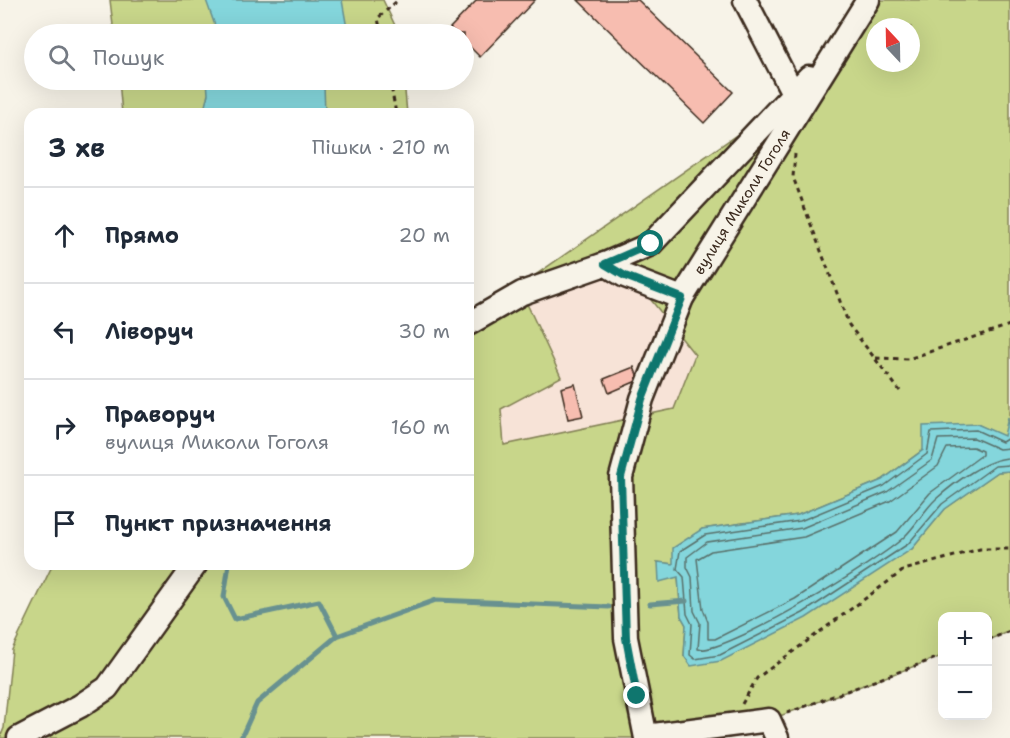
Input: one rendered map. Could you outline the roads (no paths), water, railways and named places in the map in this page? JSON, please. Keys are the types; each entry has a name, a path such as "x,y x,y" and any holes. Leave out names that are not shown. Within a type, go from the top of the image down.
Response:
{"street":[{"path":"745,0 794,95"},
{"name":"вулиця Миколи Гоголя","path":"773,729 730,724 646,737 626,638 621,477 642,399 682,298 868,0"},
{"path":"474,321 522,293 605,264 651,244 794,95 856,21"},
{"path":"605,264 625,276 682,298"},
{"path":"19,738 80,706 107,688 192,570"}],"water":[{"path":"206,0 342,0 346,24 214,24"},
{"path":"208,90 324,90 325,108 204,108"},
{"path":"1008,417 1010,471 998,472 945,509 912,549 806,618 721,661 691,666 684,656 686,625 681,616 678,577 659,582 658,562 673,564 673,548 702,529 798,515 882,480 923,450 923,426 977,424 1004,436"}],"waterway":[{"path":"228,570 224,597 235,619 319,601 337,636 257,703 241,738"},
{"path":"337,636 436,600 609,607"},
{"path":"650,604 686,601"}]}
